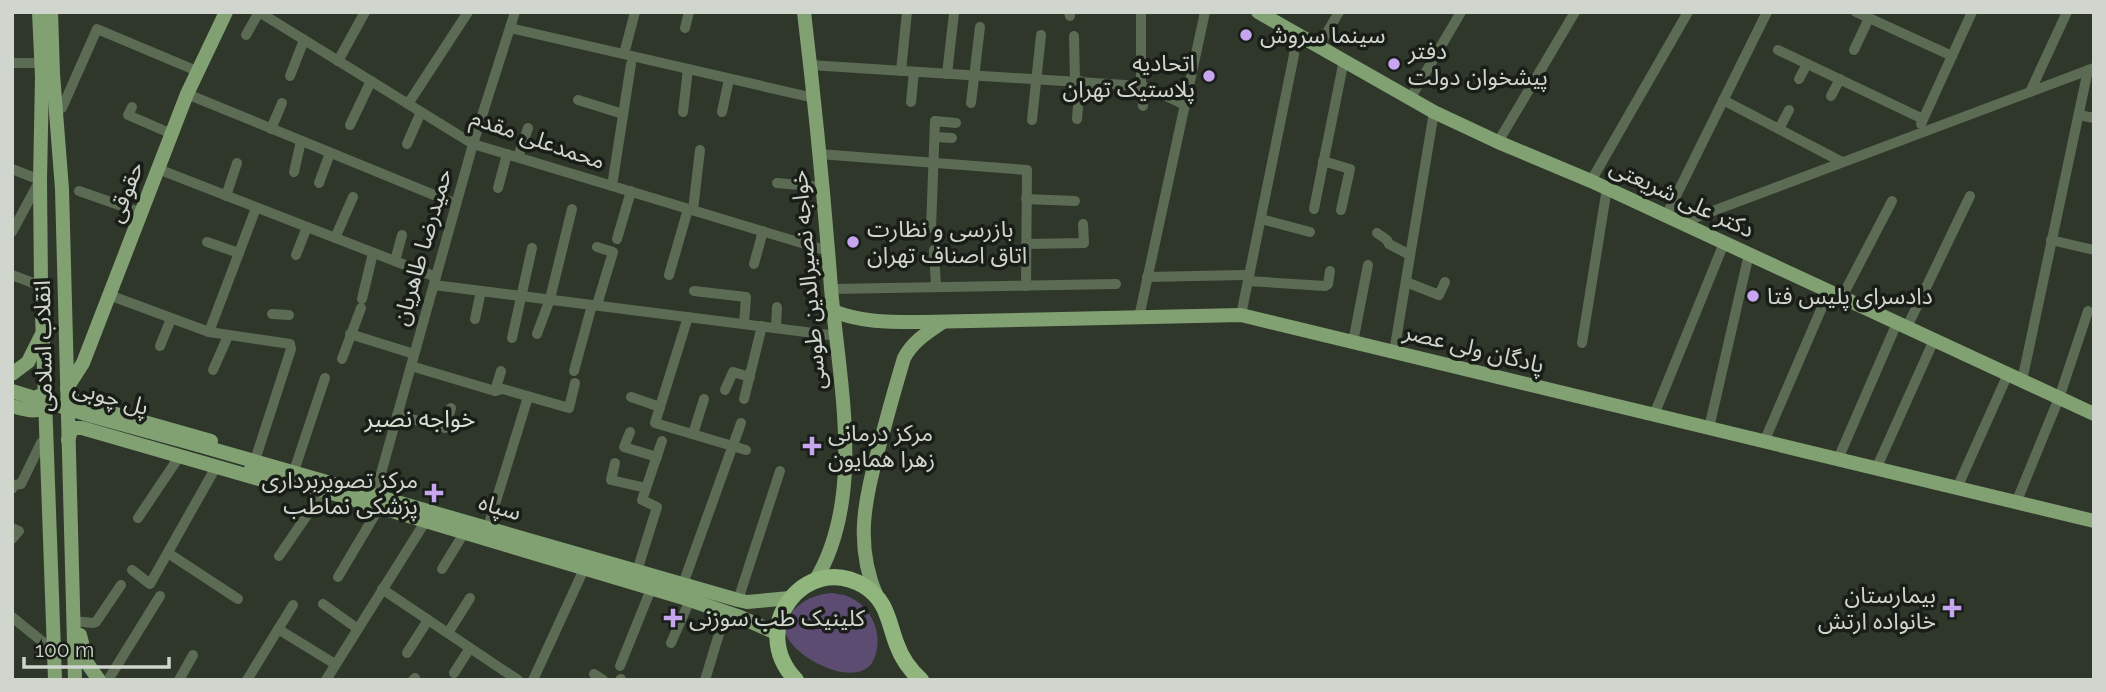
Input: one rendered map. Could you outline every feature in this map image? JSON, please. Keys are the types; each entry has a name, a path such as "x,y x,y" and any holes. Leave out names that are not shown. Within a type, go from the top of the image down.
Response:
{"highway":[{"path":"796,680 784,666 778,650 776,633 780,615 790,598 801,588 815,581 831,578 848,579 864,586 877,597 891,622 904,659 921,680"}],"main road":[{"path":"32,12 40,180"},
{"name":"انقلاب اسلامی","path":"39,12 42,77 41,286 55,680"},
{"name":"انقلاب اسلامی","path":"51,12 62,189 75,680"},
{"path":"59,12 62,189"},
{"name":"حقوقی","path":"67,388 83,363 187,94 226,12"},
{"name":"خواجه نصیرالدین طوسی","path":"804,12 846,454 839,523 831,548 815,581"},
{"name":"دکتر علی شریعتی","path":"1258,12 1434,112 1591,181 2094,414"},
{"name":"پادگان ولی عصر","path":"833,312 870,321 944,322 1241,315 2094,522"},
{"path":"877,597 870,581 864,550 866,498 904,358 917,339 944,322"},
{"path":"12,374 28,362 43,331"},
{"path":"12,388 38,395 42,400 43,405 35,411 19,408"},
{"name":"پل چوبی","path":"12,388 197,449"},
{"path":"67,388 77,402 257,454 293,476"},
{"name":"پل چوبی","path":"12,399 197,449"},
{"path":"19,408 41,421 47,435"},
{"path":"97,433 84,426 81,421 83,415 88,412 103,411"},
{"path":"67,442 72,428 82,428 259,479 293,476"},
{"name":"سپاه","path":"197,449 377,502 425,522 726,611 776,633"},
{"name":"سپاه","path":"293,476 323,492 488,527 738,600 747,602 790,598"},
{"path":"74,621 82,641 86,663 99,680"}],"street":[{"path":"246,35 259,12"},
{"name":"محمدعلی مقدم","path":"259,12 473,144 828,251"},
{"path":"338,61 365,12"},
{"path":"408,104 468,12"},
{"name":"حمیدرضا طاهریان","path":"338,576 377,502 397,415 456,204 515,12"},
{"path":"624,54 635,12"},
{"path":"685,28 688,12"},
{"path":"901,71 907,12"},
{"path":"1141,12 1143,106"},
{"path":"1139,317 1205,12"},
{"path":"1319,46 1339,12"},
{"path":"1410,99 1461,12"},
{"path":"1498,142 1574,12"},
{"path":"1591,181 1688,12"},
{"path":"1666,216 1767,12"},
{"path":"1856,12 1952,56"},
{"path":"1916,134 1972,12"},
{"path":"2030,92 2067,12"},
{"path":"947,74 954,13"},
{"path":"1854,50 1869,18"},
{"path":"971,103 980,27"},
{"path":"510,28 814,98"},
{"path":"62,108 97,29 197,71"},
{"path":"1241,315 1294,55 1293,32"},
{"path":"1032,120 1041,34"},
{"path":"1074,36 1078,81 1077,119"},
{"path":"289,76 304,40"},
{"path":"1778,50 1923,119"},
{"path":"1314,209 1344,60"},
{"path":"12,63 33,63"},
{"path":"612,186 631,64"},
{"path":"1799,79 1807,64"},
{"path":"810,65 1141,86 1185,105"},
{"path":"683,112 688,69"},
{"path":"1681,223 2091,69"},
{"path":"2022,381 2051,240 2091,69"},
{"path":"911,102 914,72"},
{"path":"722,112 729,79"},
{"path":"1831,96 1840,79"},
{"path":"350,125 370,81"},
{"path":"187,94 456,204"},
{"path":"578,100 623,114"},
{"path":"1723,100 1842,162"},
{"path":"271,129 282,103"},
{"path":"132,107 128,116 172,134"},
{"path":"1779,129 1789,110"},
{"path":"407,144 421,111"},
{"path":"1394,352 1434,112"},
{"path":"2079,115 2094,118"},
{"path":"931,228 935,121 956,122"},
{"path":"498,188 528,128"},
{"path":"935,137 952,138"},
{"path":"294,172 301,141"},
{"path":"669,275 691,209 700,149"},
{"path":"319,183 330,153"},
{"path":"819,154 1027,170 1026,286"},
{"path":"1323,161 1350,169 1340,210"},
{"path":"226,196 237,163"},
{"path":"12,169 40,180 12,232"},
{"path":"158,169 395,261 435,281 481,290 836,336"},
{"path":"778,183 822,187"},
{"path":"1582,343 1606,188"},
{"path":"79,191 142,213"},
{"path":"617,239 631,191"},
{"path":"1838,459 1902,325 1970,196"},
{"path":"335,238 353,197"},
{"path":"1026,199 1076,201"},
{"path":"1842,298 1892,201"},
{"path":"209,332 256,208"},
{"path":"537,334 550,299 572,209"},
{"path":"1261,219 1310,232"},
{"path":"1026,244 1084,243 1083,224"},
{"path":"296,254 307,227"},
{"path":"754,264 763,231"},
{"path":"1377,233 1389,244 1410,256"},
{"path":"395,261 402,235"},
{"path":"2051,240 2094,250"},
{"path":"207,242 239,253"},
{"path":"1654,415 1724,243"},
{"path":"574,371 612,252 597,247"},
{"path":"512,338 532,248"},
{"path":"933,250 936,287"},
{"path":"342,359 362,303 373,253"},
{"path":"1709,428 1749,254"},
{"path":"1353,342 1368,265"},
{"path":"1147,277 1247,277 1325,286 1328,284 1330,271"},
{"path":"12,275 41,286"},
{"path":"1406,282 1439,295 1445,282"},
{"path":"831,289 1116,284"},
{"path":"475,319 481,290"},
{"path":"694,291 746,297 744,324"},
{"path":"1764,442 1829,291"},
{"path":"109,295 209,332 288,342 291,345 257,454"},
{"path":"776,328 777,307"},
{"path":"2016,503 2059,398 2088,311"},
{"path":"272,314 289,316"},
{"path":"688,317 654,423 746,450"},
{"path":"160,346 171,319"},
{"path":"744,399 762,326"},
{"path":"350,334 495,391 503,389 569,408 575,383"},
{"path":"213,370 228,336"},
{"path":"1876,469 1934,340"},
{"path":"495,391 501,371"},
{"path":"725,390 733,372 750,377"},
{"path":"1957,488 2008,374"},
{"path":"293,476 325,378"},
{"path":"488,527 528,397"},
{"path":"631,397 660,407"},
{"path":"693,434 704,399"},
{"path":"397,415 445,428 451,408"},
{"path":"683,584 741,423"},
{"path":"629,432 624,447 657,457"},
{"path":"12,489 21,484 47,435"},
{"path":"637,571 657,507 642,500 662,441"},
{"path":"138,518 179,457"},
{"path":"615,463 611,480 646,488"},
{"path":"132,570 150,584 216,467"},
{"path":"738,600 780,471"},
{"path":"279,556 323,492"},
{"path":"326,680 425,522"},
{"path":"442,569 464,533"},
{"path":"168,553 238,599"},
{"path":"533,680 584,569"},
{"path":"74,621 96,622 121,585"},
{"path":"382,589 518,680"},
{"path":"620,666 651,589"},
{"path":"108,680 160,596"},
{"path":"448,634 470,598"},
{"path":"671,643 690,600"},
{"path":"323,604 358,629"},
{"path":"247,680 293,605"},
{"path":"705,680 726,611"},
{"path":"12,618 54,651"},
{"path":"407,653 428,620"},
{"path":"278,629 335,664"},
{"path":"454,673 470,648"},
{"path":"179,680 193,655"}],"shaded area":[{"path":"831,593 845,595 856,601 864,607 874,624 878,644 876,654 872,663 862,671 849,673 818,664 804,655 786,635 785,625 801,603"}],"place":[{"name":"سینما سروش","path":"1246,35"},
{"name":"دفتر پیشخوان دولت","path":"1394,64"},
{"name":"اتحادیه پلاستیک تهران","path":"1209,76"},
{"name":"بازرسی و نظارت اتاق اصناف تهران","path":"853,242"},
{"name":"دادسرای پلیس فتا","path":"1753,296"},
{"name":"مرکز درمانی زهرا همایون","path":"812,446"},
{"name":"مرکز تصویربرداری پزشکی نماطب","path":"434,493"},
{"name":"بیمارستان خانواده ارتش","path":"1952,608"},
{"name":"کلینیک طب سوزنی","path":"673,618"}],"district":[{"name":"خواجه نصیر","path":"420,419"}]}
